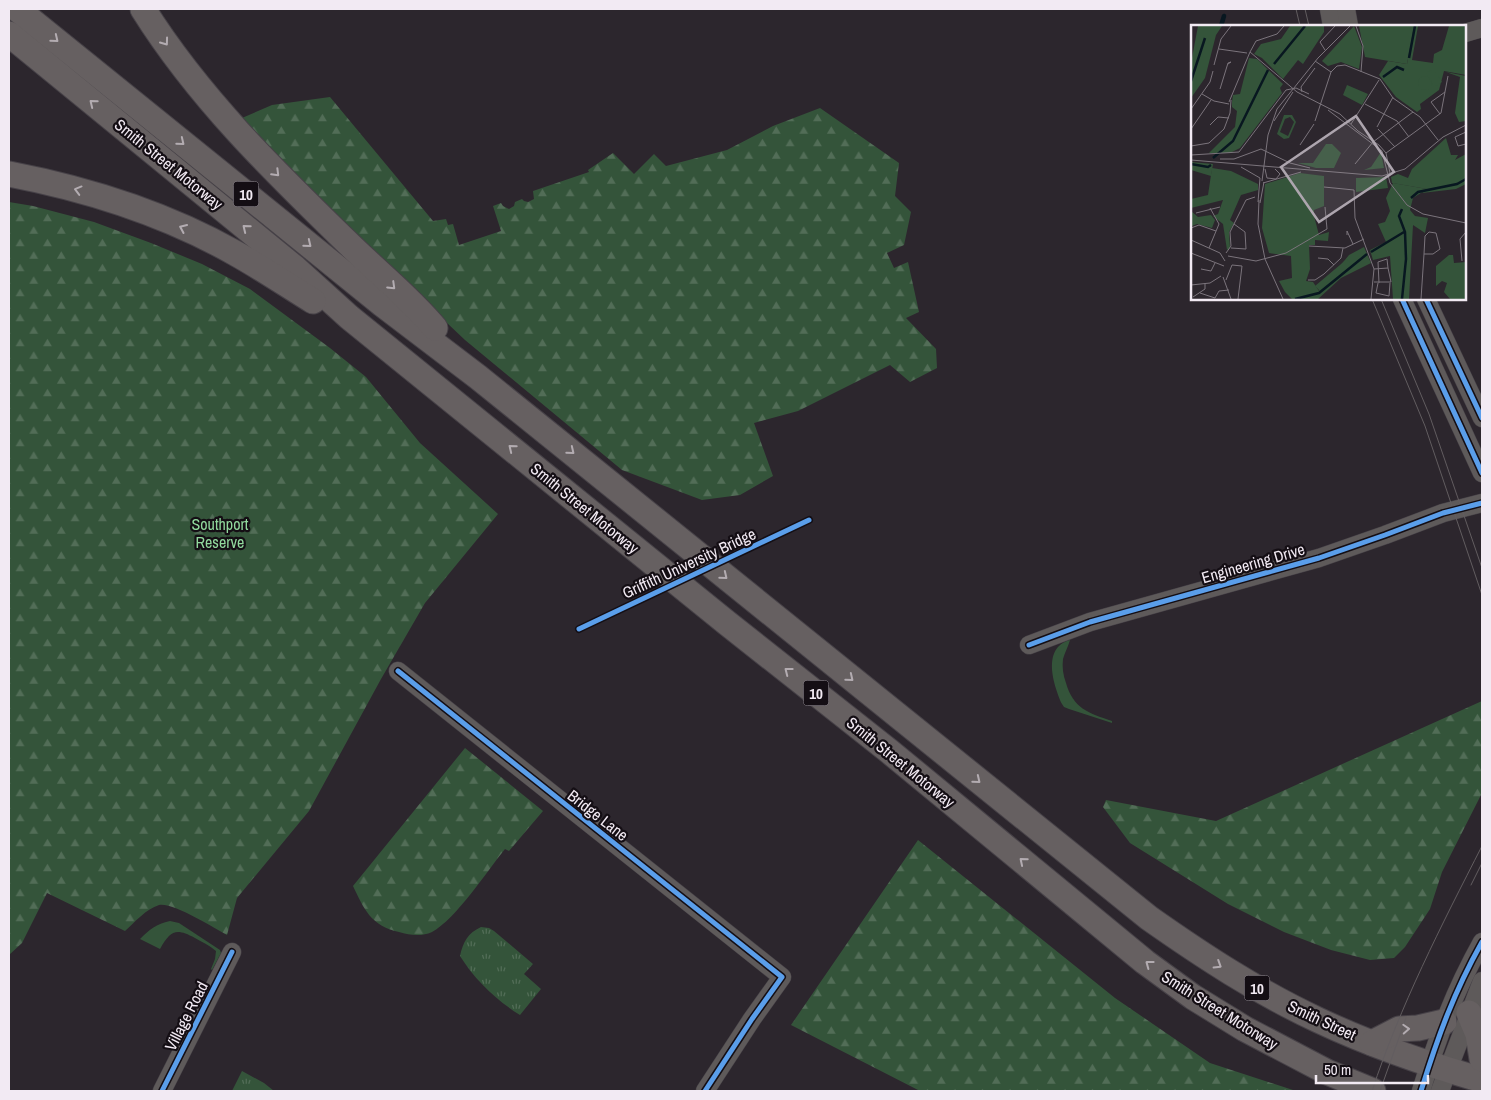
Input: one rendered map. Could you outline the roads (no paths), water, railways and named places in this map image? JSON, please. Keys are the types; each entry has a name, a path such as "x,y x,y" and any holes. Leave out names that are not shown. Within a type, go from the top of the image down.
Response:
{"highway":[{"name":"Smith Street Motorway","path":"17,9 382,304 478,377 1149,918"},
{"path":"142,9 188,75 242,137 282,179 430,322 478,377"},
{"name":"Smith Street Motorway","path":"9,34 295,268 349,317 727,623 890,751 1145,962 1193,997 1222,1015 1294,1055 1373,1091"},
{"path":"9,174 81,191 124,204 163,219 234,252 269,272 319,305 349,317"},
{"name":"Smith Street","path":"1149,918 1221,967 1267,994 1320,1021 1439,1075 1482,1080"},
{"path":"1470,1012 1478,1034 1482,1059"},
{"path":"1372,1043 1399,1029 1418,1028 1444,1022"}],"street":[{"path":"1329,9 1332,25"},
{"path":"1346,9 1349,25"},
{"path":"1466,32 1482,28"},
{"path":"1402,300 1482,473"},
{"path":"1426,300 1482,418"},
{"name":"Engineering Drive","path":"1029,645 1090,622 1319,558 1443,513 1482,503"},
{"name":"Bridge Lane","path":"398,671 782,977 705,1091"},
{"path":"1439,1075 1444,1022 1461,981 1482,942"},
{"name":"Village Road","path":"162,1091 232,952"},
{"path":"1421,1091 1439,1075 1470,1012 1482,982"}],"waterway":[{"path":"1221,25 1224,16"}],"tram line":[{"path":"1296,9 1300,25"},
{"path":"1305,9 1309,25"},
{"path":"1372,300 1425,426 1482,595"},
{"path":"1381,300 1429,414 1482,568"},
{"path":"1372,1091 1408,997 1482,846"},
{"path":"1471,885 1482,863"},
{"path":"1380,1091 1406,1018"}],"park label":[{"name":"Southport Reserve","path":"220,533"}]}
